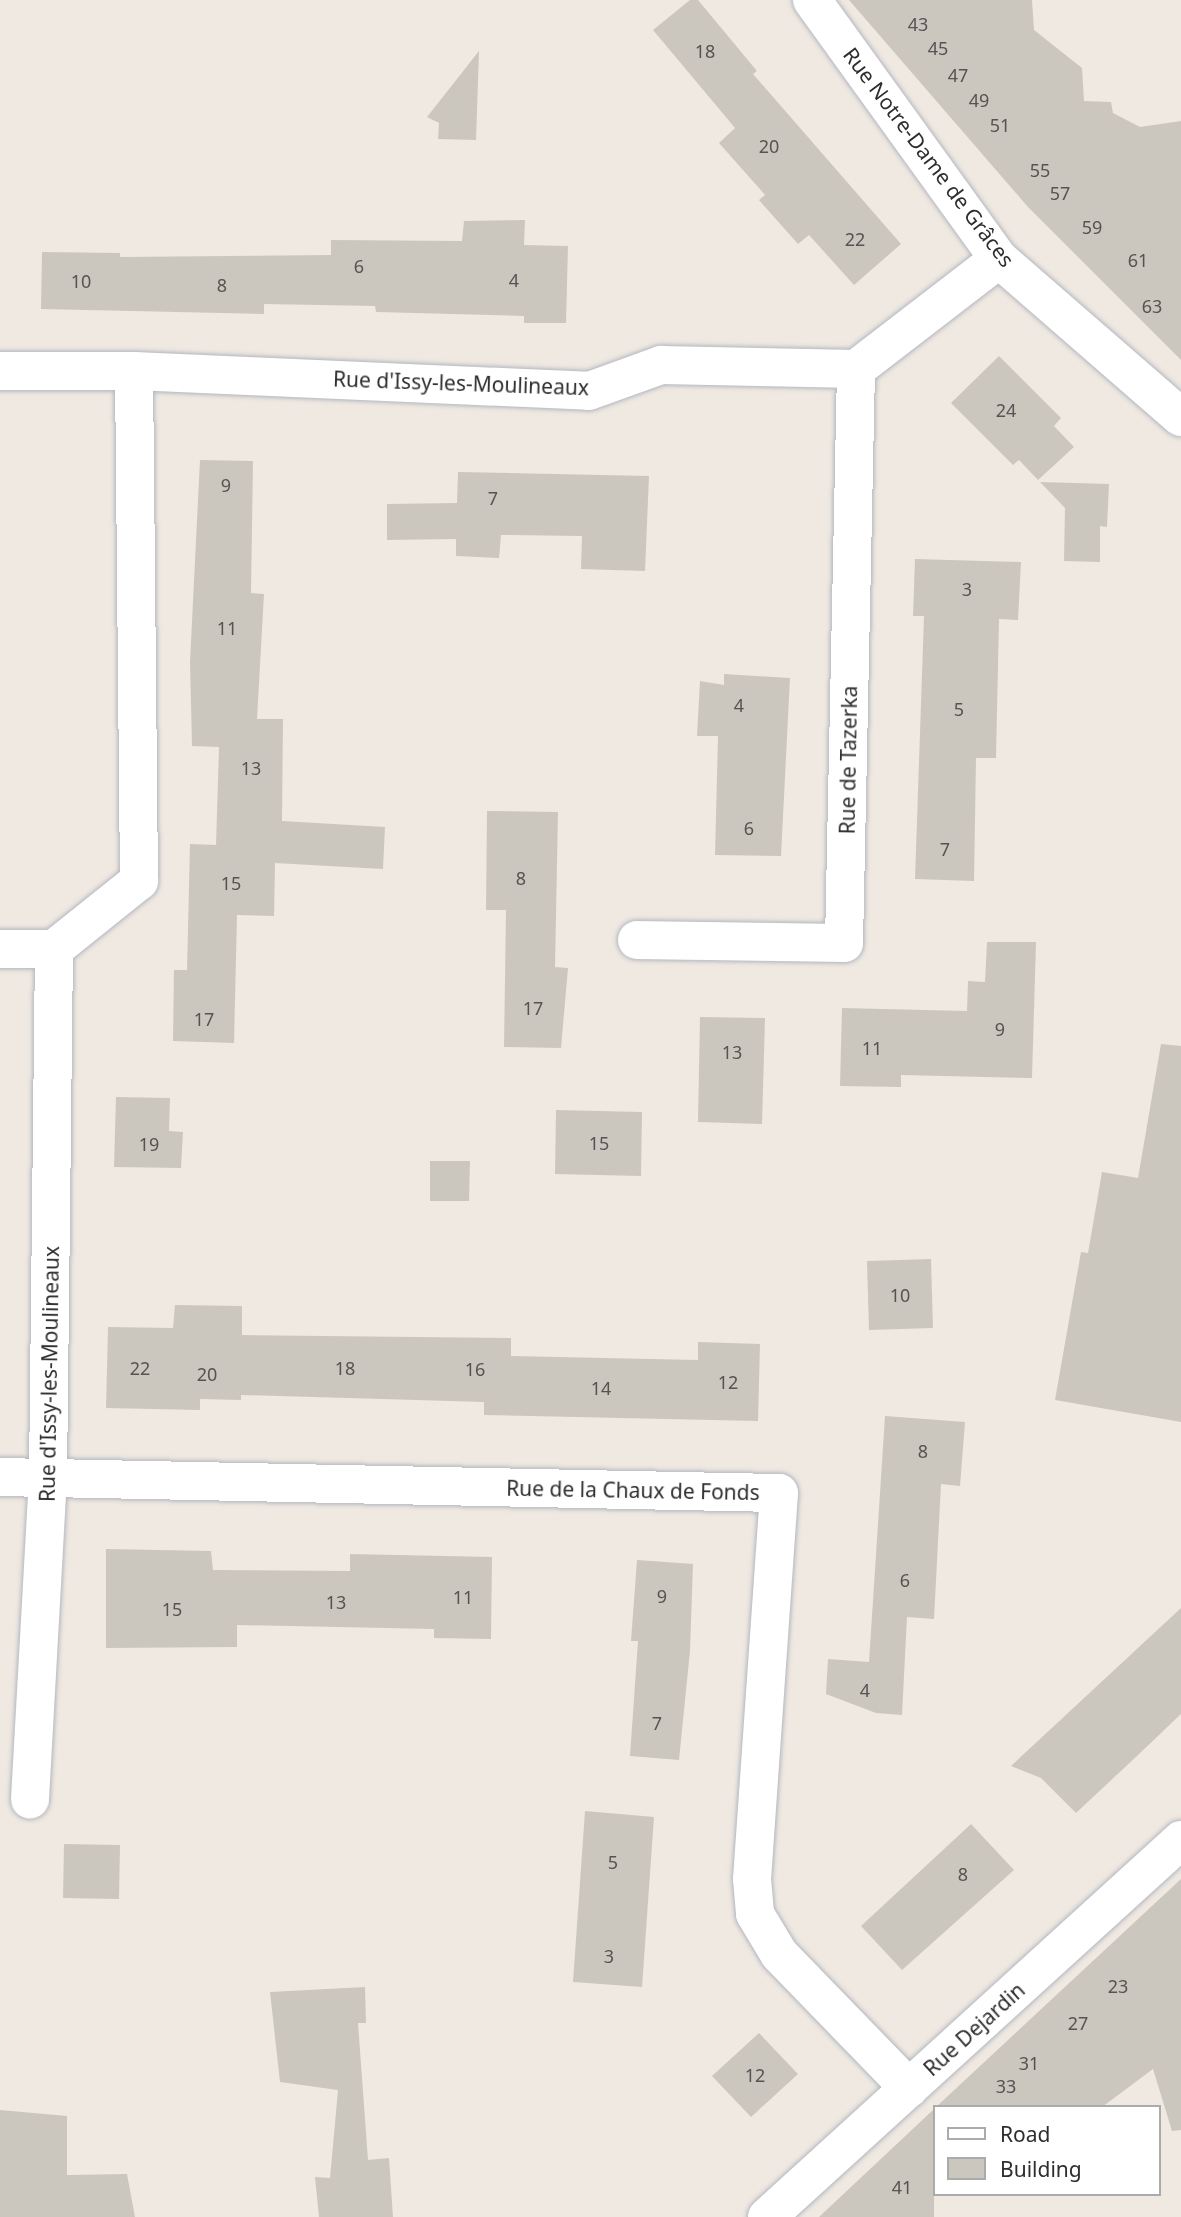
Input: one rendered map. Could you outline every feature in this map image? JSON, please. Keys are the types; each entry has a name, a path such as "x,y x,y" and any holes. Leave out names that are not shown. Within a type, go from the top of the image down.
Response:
{"street":[{"name":"Rue Notre-Dame de Grâces","path":"811,0 999,259 1181,417"},
{"path":"856,369 999,259"},
{"name":"Rue d'Issy-les-Moulineaux","path":"0,371 134,370 589,391 661,365 856,369"},
{"name":"Rue de Tazerka","path":"637,940 844,943 856,369"},
{"path":"0,949 54,949 139,881 134,370"},
{"name":"Rue d'Issy-les-Moulineaux","path":"30,1799 48,1477 54,949"},
{"name":"Rue de la Chaux de Fonds","path":"0,1476 779,1493 752,1879 755,1913 779,1954 909,2088"},
{"name":"Rue Dejardin","path":"767,2217 1181,1840"}],"building":[{"path":"690,0 698,0 757,71 753,74 901,244 854,285 809,235 798,244 759,200 765,195 719,143 735,128 653,30"},
{"path":"849,0 1032,0 1034,30 1082,68 1084,101 1111,102 1113,113 1140,127 1181,121 1181,360 1028,207"},
{"path":"479,51 476,140 438,139 439,123 427,117"},
{"path":"525,220 524,245 568,246 566,323 524,323 524,316 376,312 375,306 264,304 264,314 41,309 42,252 120,253 120,257 331,255 331,240 462,241 464,221"},
{"path":"999,356 1061,418 1054,426 1074,447 1038,480 1019,460 1013,465 951,403"},
{"path":"200,460 253,461 251,593 264,594 257,719 283,719 282,821 385,827 383,869 275,863 274,916 237,915 234,1043 173,1041 174,970 187,970 190,844 216,845 219,747 192,746 190,662"},
{"path":"458,472 649,476 645,571 581,569 582,536 501,535 499,558 456,556 456,539 387,540 387,504 457,503"},
{"path":"1040,482 1109,484 1107,527 1100,526 1100,562 1064,561 1065,508"},
{"path":"915,559 1021,562 1018,620 999,619 996,758 976,758 974,881 915,879 924,616 913,616"},
{"path":"724,674 790,678 781,856 715,855 718,736 697,736 700,681 724,685"},
{"path":"487,811 558,812 555,967 568,968 561,1048 504,1047 506,910 486,910"},
{"path":"987,942 1036,942 1032,1078 901,1075 901,1087 840,1086 842,1008 967,1011 968,981 985,982"},
{"path":"700,1017 765,1018 762,1124 698,1122"},
{"path":"1161,1044 1181,1046 1181,1422 1055,1400 1081,1252 1088,1253 1102,1172 1138,1178"},
{"path":"116,1097 170,1098 169,1131 183,1132 181,1168 114,1167"},
{"path":"556,1110 642,1112 641,1176 555,1174"},
{"path":"430,1161 470,1161 469,1201 430,1201"},
{"path":"931,1259 933,1328 869,1330 867,1261"},
{"path":"175,1305 242,1306 242,1335 511,1338 511,1356 698,1360 698,1342 760,1344 758,1421 484,1415 484,1402 241,1395 241,1400 200,1399 200,1410 106,1408 108,1327 173,1328"},
{"path":"885,1416 965,1422 960,1486 941,1484 934,1619 907,1617 902,1715 876,1713 826,1694 828,1659 869,1662"},
{"path":"106,1549 211,1551 213,1570 350,1571 350,1554 492,1557 491,1639 434,1638 434,1629 237,1625 237,1647 106,1648"},
{"path":"637,1560 693,1564 690,1651 679,1760 630,1756 638,1641 631,1641"},
{"path":"1181,1608 1181,1714 1076,1813 1041,1778 1011,1766"},
{"path":"585,1811 654,1817 642,1987 573,1982"},
{"path":"971,1824 1014,1870 902,1970 861,1926"},
{"path":"64,1844 120,1845 119,1899 63,1898"},
{"path":"1181,1879 1181,2130 1172,2131 1153,2069 1105,2105 938,2105"},
{"path":"365,1987 366,2023 358,2023 368,2160 389,2158 393,2217 319,2217 315,2177 330,2178 338,2090 280,2082 270,1992"},
{"path":"759,2033 798,2074 751,2117 712,2076"},
{"path":"0,2110 67,2116 67,2175 127,2174 135,2217 0,2217"},
{"path":"932,2111 934,2217 819,2217"}]}
